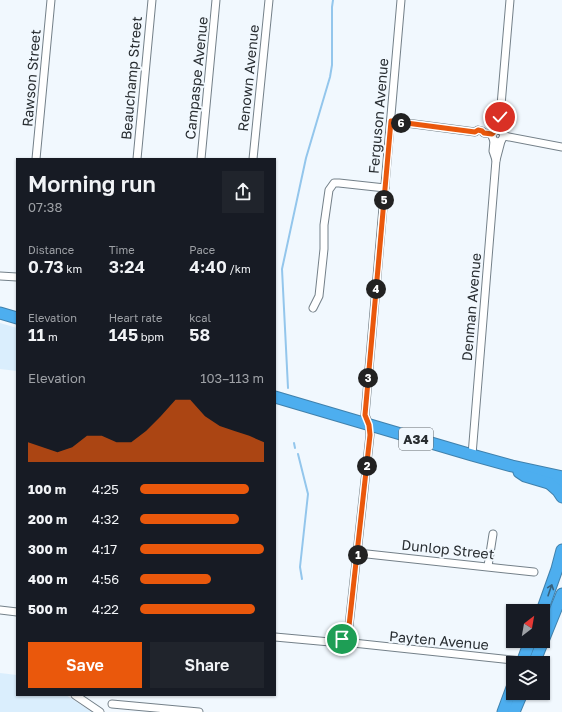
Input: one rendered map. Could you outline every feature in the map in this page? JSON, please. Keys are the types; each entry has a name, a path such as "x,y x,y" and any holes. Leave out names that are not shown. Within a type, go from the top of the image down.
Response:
{"highway":[{"path":"0,313 16,318"},
{"name":"A34","path":"276,397 472,455 562,477"},
{"name":"A34","path":"512,466 525,476 562,487"},
{"path":"512,466 542,466 554,469 562,468"},
{"path":"548,482 562,497"},
{"path":"544,604 562,550"},
{"path":"537,656 562,594"},
{"path":"503,712 507,700"},
{"path":"514,712 519,700"}],"street":[{"name":"Rawson Street","path":"36,158 51,0"},
{"name":"Beauchamp Street","path":"137,158 152,0"},
{"name":"Campaspe Avenue","path":"201,158 216,0"},
{"name":"Renown Avenue","path":"253,158 269,0"},
{"name":"Ferguson Avenue","path":"348,635 370,435 369,425 365,415 401,0"},
{"name":"Denman Avenue","path":"472,455 498,135 502,122 500,117 510,0"},
{"path":"391,121 475,132 478,130 484,133 562,147"},
{"path":"313,308 319,296 324,249 323,234 329,190 334,183 385,188"},
{"path":"0,276 16,277"},
{"path":"488,566 493,534"},
{"name":"Dunlop Street","path":"358,553 534,572"},
{"path":"0,610 16,612"},
{"path":"276,637 342,642 344,645 348,646 353,644 353,638 348,635 343,637 342,642"},
{"name":"Payten Avenue","path":"353,644 506,660"},
{"path":"77,696 100,712"},
{"path":"112,704 199,712"}],"shaded area":[{"path":"0,323 16,328 16,371 0,369"},
{"path":"0,673 16,675 16,696 68,696 92,712 0,712"}],"waterway":[{"path":"288,388 282,269 306,158 330,77 332,65 333,0"},
{"path":"294,443 295,448"},
{"path":"298,454 308,494 300,567 302,579"}],"route":[{"path":"342,639 344,636 348,635 370,435 369,425 365,415 391,121 475,132 478,130 484,133 492,134 496,130 497,120 500,117"}]}
